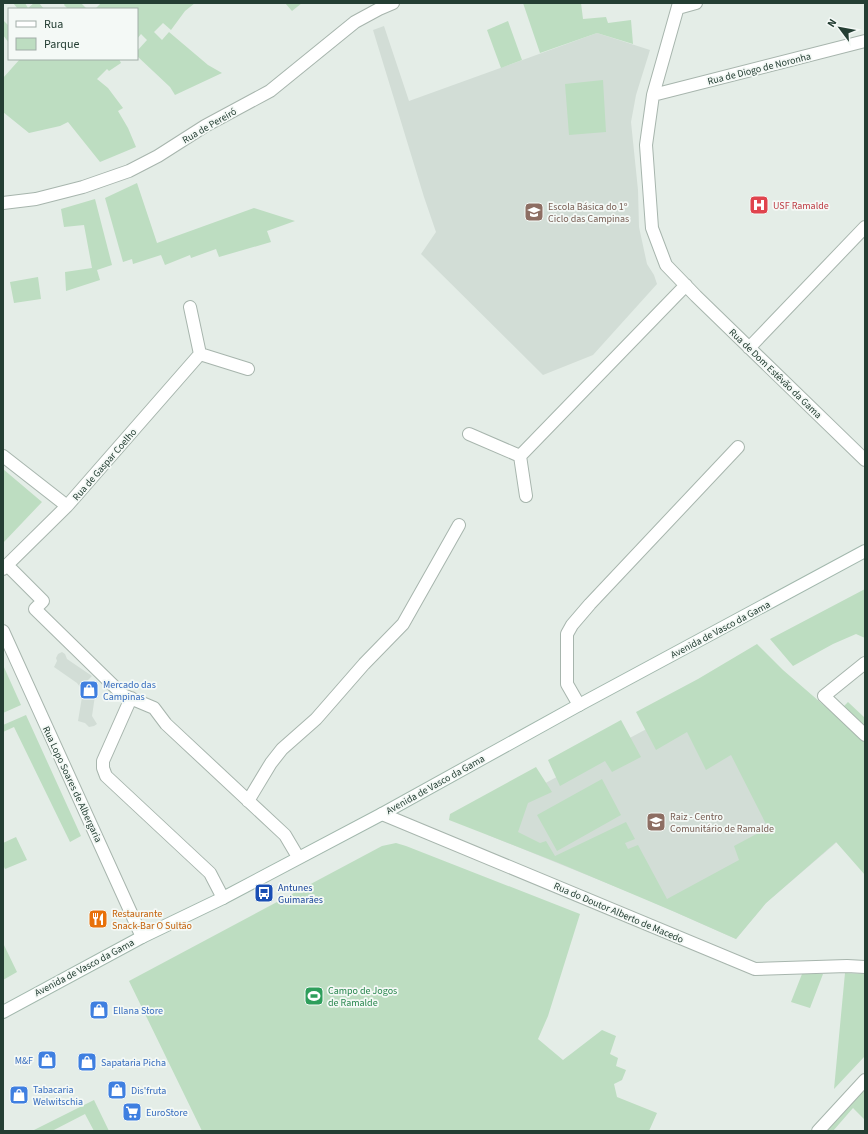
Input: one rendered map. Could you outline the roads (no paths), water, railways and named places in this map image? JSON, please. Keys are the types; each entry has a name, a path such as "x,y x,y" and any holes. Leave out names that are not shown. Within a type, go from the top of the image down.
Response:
{"street":[{"name":"Rua de Pereiró","path":"3,203 36,199 83,187 129,171 158,156 206,126 270,91 355,22 393,3"},
{"path":"678,5 696,3"},
{"name":"Rua de Dom Estêvão da Gama","path":"678,5 653,96 646,145 652,228 666,265 865,460"},
{"name":"Rua de Diogo de Noronha","path":"653,96 865,41"},
{"path":"749,348 865,227"},
{"path":"520,456 686,285"},
{"path":"190,307 200,354 248,369"},
{"name":"Rua de Gaspar Coelho","path":"5,567 67,506 200,354"},
{"path":"468,434 520,456"},
{"path":"580,704 567,684 567,634 590,604 738,447"},
{"path":"3,456 67,506"},
{"path":"520,456 526,496"},
{"path":"248,801 271,763 282,749 316,719 364,664 403,624 459,525"},
{"name":"Avenida de Vasco da Gama","path":"3,1012 142,936 222,898 382,814 580,704 865,551"},
{"path":"5,567 43,600 35,609 123,695 154,708 166,724 286,835 298,857"},
{"name":"Rua Lopo Soares de Albergaria","path":"3,631 142,936"},
{"path":"865,663 824,696 865,735"},
{"path":"131,698 103,761 103,768 106,776 210,874 222,898"},
{"name":"Rua do Doutor Alberto de Macedo","path":"382,814 755,969 848,966 865,967"},
{"path":"818,1131 865,1080"}],"place":[{"name":"USF Ramalde","path":"759,205"},
{"name":"Escola Básica do 1º Ciclo das Campinas","path":"534,212"},
{"name":"Mercado das Campinas","path":"89,690"},
{"name":"Raiz - Centro Comunitário de Ramalde","path":"656,822"},
{"name":"Antunes Guimarães","path":"264,893"},
{"name":"Restaurante Snack-Bar O Sultão","path":"98,919"},
{"name":"Campo de Jogos de Ramalde","path":"314,996"},
{"name":"Ellana Store","path":"99,1010"},
{"name":"M&F","path":"47,1060"},
{"name":"Sapataria Picha","path":"87,1062"},
{"name":"Dis'fruta","path":"117,1090"},
{"name":"Tabacaria Welwitschia","path":"19,1095"},
{"name":"EuroStore","path":"132,1112"}]}
